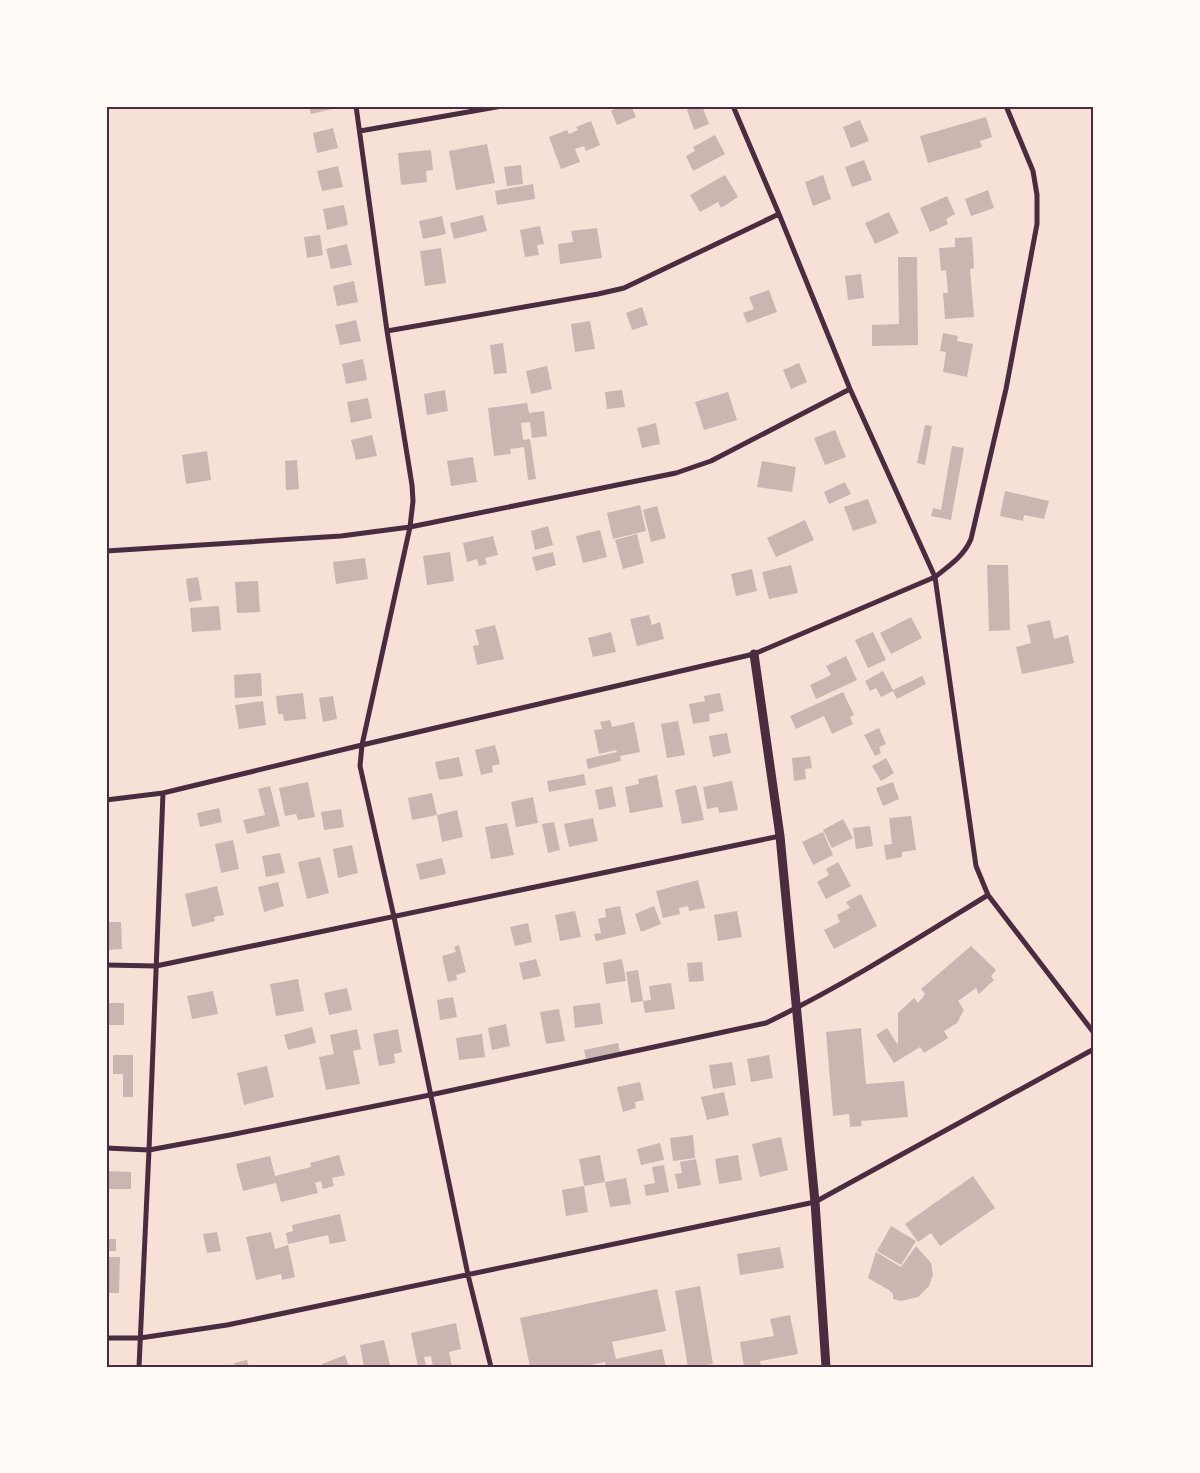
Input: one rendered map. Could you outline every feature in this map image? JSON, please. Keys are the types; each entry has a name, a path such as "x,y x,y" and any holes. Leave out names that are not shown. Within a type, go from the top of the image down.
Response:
{"street":[{"path":"356,106 413,501 410,527 362,745 360,766 394,917 468,1275 491,1367"},
{"path":"360,131 502,106"},
{"path":"733,106 850,388 935,577 976,866 988,895 1094,1033"},
{"path":"106,800 162,793 754,654 935,577 967,549 971,539 1006,389 1037,224 1037,195 1032,171 1006,106"},
{"path":"387,331 624,288 779,214"},
{"path":"106,551 341,536 410,527 676,473 711,461 850,388"},
{"path":"754,654 780,836 815,1202 826,1367"},
{"path":"139,1367 162,793"},
{"path":"106,965 156,966 780,836"},
{"path":"106,1148 149,1150 430,1095 766,1023 797,1008 900,949 988,895"},
{"path":"106,1338 140,1338 227,1325 815,1202 1094,1049"}],"building":[{"path":"309,106 331,106 332,109 311,114"},
{"path":"620,106 631,106 636,117 617,125 611,111"},
{"path":"702,106 709,124 694,130 687,110"},
{"path":"986,117 992,137 980,141 982,147 928,163 920,136"},
{"path":"860,120 869,141 851,148 843,127"},
{"path":"591,121 600,145 586,151 584,146 575,149 580,162 561,169 549,137 567,130 569,134 578,130 576,127"},
{"path":"333,128 338,148 317,153 313,133"},
{"path":"715,135 725,154 693,171 686,156 695,151 693,147"},
{"path":"487,144 495,183 456,190 449,151"},
{"path":"431,150 433,170 426,171 427,182 401,185 398,153"},
{"path":"864,160 872,180 852,187 845,167"},
{"path":"521,165 523,184 507,186 504,167"},
{"path":"338,166 343,187 322,191 317,171"},
{"path":"725,175 738,197 721,208 718,202 700,212 690,195"},
{"path":"823,175 831,199 813,206 805,182"},
{"path":"533,184 535,199 497,205 495,191"},
{"path":"988,190 994,208 971,216 965,199"},
{"path":"947,196 955,214 946,219 948,224 930,232 920,208"},
{"path":"344,205 348,225 327,230 323,209"},
{"path":"889,212 899,233 875,244 865,223"},
{"path":"483,215 487,231 454,239 450,223"},
{"path":"442,216 446,234 423,239 419,221"},
{"path":"540,226 544,244 537,245 539,255 525,257 520,230"},
{"path":"597,228 602,258 560,264 558,244 573,242 571,231"},
{"path":"320,235 323,255 307,258 304,237"},
{"path":"972,237 974,268 970,269 974,317 945,319 943,293 948,293 946,270 941,271 939,248 955,247 955,238"},
{"path":"347,244 352,265 331,269 326,249"},
{"path":"441,248 446,283 425,286 420,251"},
{"path":"898,257 917,257 918,345 872,346 872,325 899,324"},
{"path":"861,274 864,298 848,300 845,276"},
{"path":"354,281 358,302 337,306 333,286"},
{"path":"769,290 777,312 747,323 743,313 754,309 749,297"},
{"path":"642,307 648,325 632,330 626,313"},
{"path":"356,320 361,341 340,345 335,325"},
{"path":"590,321 595,349 575,352 571,324"},
{"path":"943,333 958,336 957,341 973,344 967,377 943,372 946,352 940,351"},
{"path":"503,343 507,373 494,374 490,345"},
{"path":"363,359 367,380 346,384 342,364"},
{"path":"799,363 807,382 791,389 783,370"},
{"path":"547,366 552,389 531,394 526,371"},
{"path":"445,390 448,411 427,415 424,394"},
{"path":"622,390 625,407 607,409 605,392"},
{"path":"728,392 737,420 704,430 695,402"},
{"path":"368,398 372,418 351,423 347,402"},
{"path":"527,403 529,413 544,411 547,436 532,438 530,422 521,423 523,440 530,439 536,479 528,480 524,447 510,449 511,454 494,456 488,408"},
{"path":"656,423 660,444 642,448 637,428"},
{"path":"925,425 932,426 925,465 917,463"},
{"path":"835,430 846,457 825,465 814,438"},
{"path":"372,435 377,456 356,460 351,440"},
{"path":"952,446 964,448 951,520 931,516 933,508 941,510"},
{"path":"207,451 211,480 186,484 182,455"},
{"path":"473,457 477,482 451,486 447,461"},
{"path":"297,460 299,489 286,490 285,461"},
{"path":"762,461 796,467 792,492 757,487"},
{"path":"845,482 851,494 829,504 824,492"},
{"path":"1005,491 1049,501 1044,519 1024,515 1023,521 1000,516"},
{"path":"868,499 877,523 853,531 844,507"},
{"path":"640,505 646,531 613,539 607,513"},
{"path":"657,506 666,538 651,542 643,510"},
{"path":"805,520 814,540 776,557 767,538"},
{"path":"548,526 553,545 535,550 531,531"},
{"path":"600,530 607,557 583,563 576,536"},
{"path":"637,534 644,563 623,569 615,540"},
{"path":"493,536 498,555 485,558 487,564 479,566 477,559 467,562 463,543"},
{"path":"450,552 454,581 427,585 423,556"},
{"path":"553,552 556,565 536,571 532,557"},
{"path":"365,558 368,579 336,584 333,562"},
{"path":"791,565 798,593 769,599 762,572"},
{"path":"987,565 1008,565 1010,630 989,631"},
{"path":"752,569 757,591 736,596 731,574"},
{"path":"198,577 202,600 189,602 186,579"},
{"path":"258,581 260,612 237,613 235,582"},
{"path":"219,606 221,630 192,632 190,608"},
{"path":"649,615 652,625 660,622 664,639 637,646 630,619"},
{"path":"911,617 922,638 891,654 880,633"},
{"path":"1050,620 1054,639 1068,635 1074,663 1022,674 1016,647 1031,643 1027,625"},
{"path":"495,625 504,659 477,665 473,646 479,645 475,630"},
{"path":"611,632 616,652 593,657 588,638"},
{"path":"873,632 886,660 868,668 855,640"},
{"path":"846,656 857,680 816,699 810,685 831,675 826,666"},
{"path":"883,671 893,690 922,676 926,684 897,699 893,691 881,697 876,688 870,691 865,681"},
{"path":"261,673 262,696 235,698 234,675"},
{"path":"843,692 854,715 850,717 853,724 832,734 824,716 796,729 790,716"},
{"path":"303,693 306,719 284,721 283,714 278,714 276,696"},
{"path":"720,693 724,711 709,714 710,721 693,724 689,704 705,701 704,696"},
{"path":"333,696 337,719 323,722 319,698"},
{"path":"263,701 266,725 239,729 235,705"},
{"path":"610,720 612,727 634,722 640,752 620,756 621,761 588,769 586,759 617,752 616,750 599,754 594,730 602,729 600,722"},
{"path":"678,721 685,755 667,758 661,724"},
{"path":"879,728 886,744 879,747 881,753 875,756 864,735"},
{"path":"727,733 731,753 713,757 709,736"},
{"path":"495,745 500,764 492,766 493,772 481,775 475,750"},
{"path":"810,756 812,768 805,769 806,779 794,781 792,758"},
{"path":"459,757 463,776 439,780 435,762"},
{"path":"886,758 894,773 881,781 872,766"},
{"path":"584,774 586,785 549,792 547,781"},
{"path":"657,775 663,807 630,813 625,787 639,784 638,779"},
{"path":"732,781 738,810 719,813 718,807 707,809 703,787"},
{"path":"308,782 315,817 298,820 296,814 285,816 279,788"},
{"path":"893,782 899,799 883,806 876,788"},
{"path":"696,785 704,820 682,824 675,790"},
{"path":"270,786 280,826 247,834 243,820 265,815 258,789"},
{"path":"612,786 616,806 599,810 595,790"},
{"path":"432,793 437,815 412,820 408,798"},
{"path":"533,797 538,823 516,827 511,802"},
{"path":"219,808 222,822 200,827 197,813"},
{"path":"341,809 344,827 324,830 321,812"},
{"path":"457,810 463,837 442,842 437,815"},
{"path":"911,816 916,850 902,852 902,857 886,860 884,845 892,844 889,818"},
{"path":"593,818 598,841 569,847 564,824"},
{"path":"843,819 853,838 832,848 823,830"},
{"path":"554,822 560,850 548,853 542,824"},
{"path":"507,823 514,855 491,859 485,827"},
{"path":"870,826 873,846 856,849 853,828"},
{"path":"823,832 833,855 813,865 802,842"},
{"path":"233,840 239,869 221,873 215,844"},
{"path":"352,845 358,873 338,878 333,849"},
{"path":"280,853 285,873 266,877 262,856"},
{"path":"320,857 329,893 307,899 298,862"},
{"path":"442,858 446,874 420,880 416,864"},
{"path":"838,862 851,886 826,899 817,882 829,875 826,869"},
{"path":"698,880 705,908 689,911 688,906 679,908 680,914 663,918 656,891"},
{"path":"278,882 284,906 264,912 258,887"},
{"path":"217,886 224,915 214,917 215,921 192,927 185,894"},
{"path":"861,894 877,926 834,949 824,930 840,922 837,915 850,908 846,902"},
{"path":"620,906 626,934 596,941 594,934 601,933 598,919 606,917 605,909"},
{"path":"654,906 661,924 641,932 635,914"},
{"path":"575,911 581,937 560,941 555,915"},
{"path":"737,911 742,937 718,941 714,915"},
{"path":"106,922 121,922 122,949 106,950"},
{"path":"528,923 532,942 515,946 510,927"},
{"path":"459,945 466,972 456,975 457,980 448,982 442,956 456,952 454,947"},
{"path":"971,946 996,970 991,976 994,980 979,994 976,988 958,1001 964,1010 957,1023 944,1031 948,1038 924,1053 920,1047 894,1063 876,1035 887,1028 898,1045 898,1013 914,998 918,1003 925,994 921,989"},
{"path":"536,959 541,976 523,980 519,963"},
{"path":"622,959 626,981 606,984 603,963"},
{"path":"702,962 704,981 689,982 687,963"},
{"path":"638,970 643,1001 631,1003 626,972"},
{"path":"298,979 304,1011 276,1016 270,984"},
{"path":"671,983 675,1009 645,1013 643,1001 651,1000 649,986"},
{"path":"347,988 352,1010 329,1015 324,993"},
{"path":"213,991 218,1014 192,1019 187,996"},
{"path":"453,997 457,1017 440,1020 437,1000"},
{"path":"106,1003 124,1003 124,1025 106,1025"},
{"path":"600,1003 603,1024 575,1028 573,1006"},
{"path":"559,1009 565,1041 546,1044 540,1012"},
{"path":"506,1024 510,1046 492,1050 488,1028"},
{"path":"312,1027 316,1043 288,1050 284,1035"},
{"path":"861,1028 866,1084 904,1081 908,1117 861,1121 862,1126 850,1127 849,1114 833,1116 826,1032"},
{"path":"357,1029 361,1049 353,1051 360,1084 326,1090 319,1057 334,1054 330,1035"},
{"path":"398,1029 402,1052 394,1054 395,1063 379,1066 373,1034"},
{"path":"482,1034 485,1057 459,1060 456,1038"},
{"path":"618,1043 620,1052 586,1059 584,1050"},
{"path":"113,1055 133,1055 133,1097 123,1097 123,1074 113,1074"},
{"path":"769,1055 773,1078 751,1082 747,1059"},
{"path":"732,1062 736,1085 713,1089 709,1065"},
{"path":"267,1066 274,1097 244,1105 237,1073"},
{"path":"640,1082 644,1100 635,1102 636,1108 623,1112 617,1087"},
{"path":"724,1092 729,1115 707,1120 701,1097"},
{"path":"693,1135 695,1158 673,1161 670,1138"},
{"path":"781,1137 788,1170 760,1177 752,1144"},
{"path":"660,1143 664,1160 641,1165 637,1149"},
{"path":"339,1155 345,1175 332,1178 334,1186 323,1189 321,1181 315,1183 318,1193 281,1202 276,1183 243,1191 236,1164 270,1156 275,1176 311,1167 310,1163"},
{"path":"600,1155 605,1182 584,1186 579,1159"},
{"path":"738,1155 742,1180 719,1184 715,1159"},
{"path":"696,1159 701,1185 678,1189 675,1174 682,1173 680,1162"},
{"path":"664,1165 669,1192 646,1196 644,1185 655,1183 652,1167"},
{"path":"106,1171 131,1172 131,1189 106,1189"},
{"path":"973,1176 995,1208 940,1246 931,1233 918,1242 905,1224"},
{"path":"626,1178 631,1204 610,1207 605,1182"},
{"path":"584,1186 588,1212 566,1216 562,1190"},
{"path":"340,1214 346,1241 330,1244 328,1235 288,1244 286,1233 293,1231 292,1225"},
{"path":"891,1226 916,1241 901,1265 877,1251"},
{"path":"217,1232 221,1251 207,1253 203,1234"},
{"path":"271,1232 275,1249 288,1245 295,1277 282,1280 281,1274 256,1280 246,1237"},
{"path":"106,1239 116,1239 116,1251 106,1251"},
{"path":"916,1246 931,1263 933,1275 929,1286 918,1297 901,1301 893,1299 893,1294 889,1290 868,1278 876,1252 901,1267"},
{"path":"780,1247 784,1268 740,1275 737,1254"},
{"path":"106,1257 120,1257 119,1293 106,1293"},
{"path":"700,1286 713,1364 688,1367 675,1291"},
{"path":"657,1289 666,1331 612,1342 616,1359 662,1349 666,1367 606,1367 605,1362 580,1367 530,1367 520,1318"},
{"path":"790,1315 798,1354 760,1361 761,1367 744,1367 740,1342 774,1336 770,1319"},
{"path":"456,1323 461,1349 449,1352 452,1366 433,1367 431,1356 424,1357 426,1366 418,1367 411,1333"},
{"path":"384,1340 390,1365 364,1367 360,1345"},
{"path":"345,1355 349,1367 323,1367 322,1364"},
{"path":"247,1360 249,1367 235,1367 234,1363"}]}
